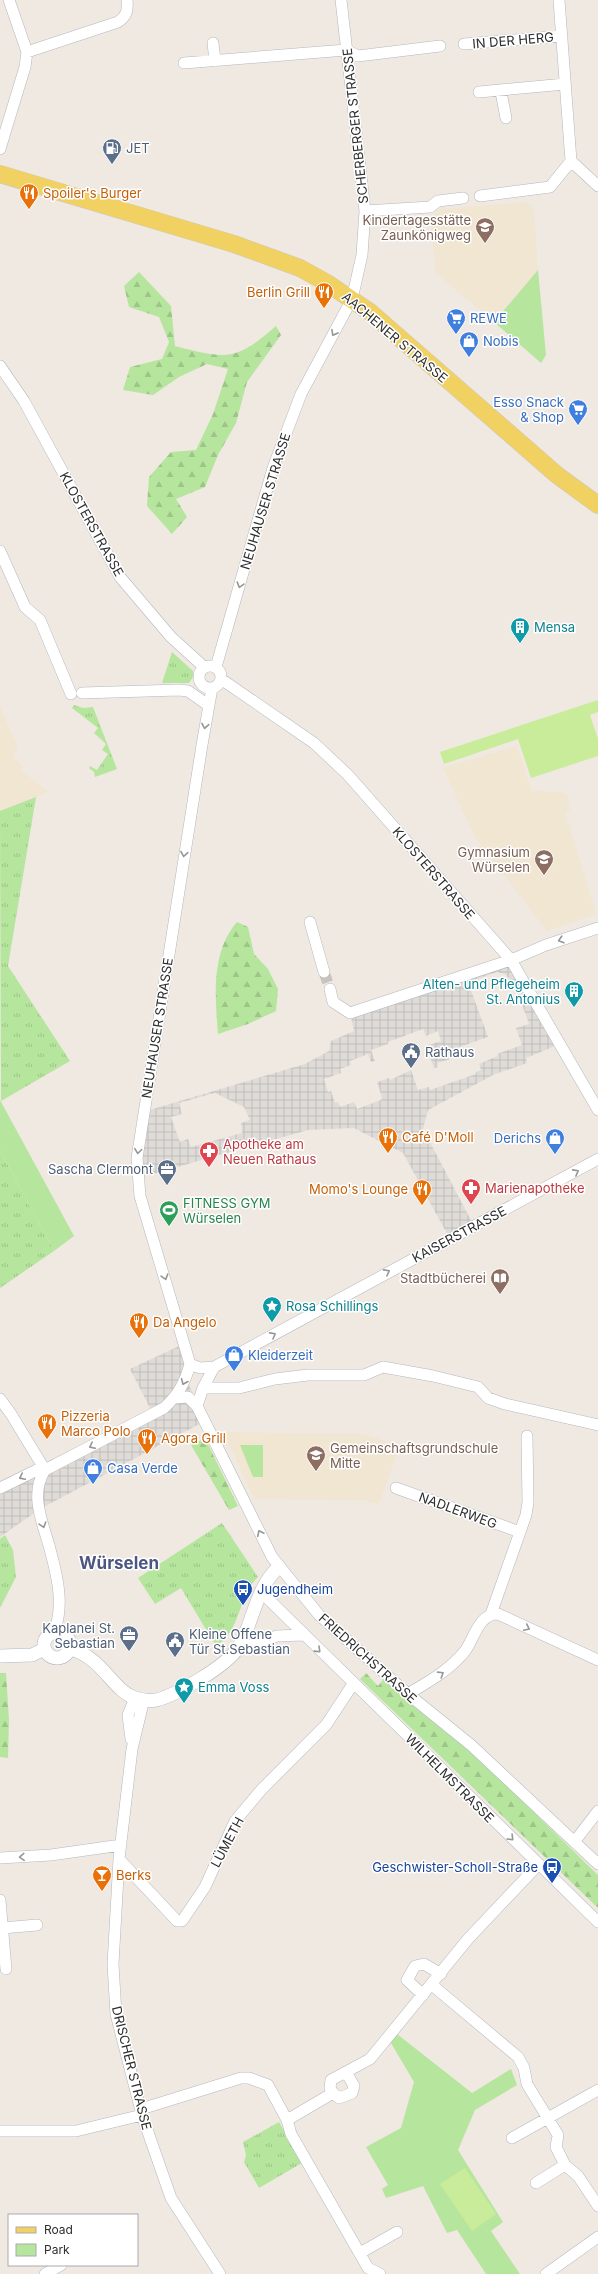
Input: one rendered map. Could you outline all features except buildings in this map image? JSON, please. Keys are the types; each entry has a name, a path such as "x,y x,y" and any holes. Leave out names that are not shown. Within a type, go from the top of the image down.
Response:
{"main road":[{"name":"AACHENER STRASSE","path":"0,174 234,244 300,268 352,299 557,475 598,505"}],"street":[{"path":"0,149 25,67 27,52 9,0"},
{"path":"27,52 118,22 124,18 128,10 128,0"},
{"name":"SCHERBERGER STRASSE","path":"341,0 364,211 362,255 352,299"},
{"name":"IN DER HERG","path":"559,0 571,161"},
{"name":"IN DER HERG","path":"464,44 562,36"},
{"path":"213,43 215,61"},
{"path":"184,63 346,50 358,56 440,46"},
{"path":"480,92 501,92 565,84"},
{"path":"501,92 506,118"},
{"path":"480,196 550,187 571,161 598,186"},
{"path":"364,211 430,207 438,201 463,198"},
{"name":"NEUHAUSER STRASSE","path":"216,667 273,468 301,394 352,299"},
{"name":"KLOSTERSTRASSE","path":"0,366 32,414 120,576 171,637 204,667"},
{"path":"0,551 25,607 40,620 77,694 188,692 201,683"},
{"path":"210,665 216,667 220,670 222,679 217,686 207,688 201,683 199,674 204,667 210,665"},
{"name":"KLOSTERSTRASSE","path":"222,679 314,743 348,775 511,960 598,1110"},
{"name":"NEUHAUSER STRASSE","path":"190,1364 140,1196 137,1158 208,705 212,688"},
{"path":"188,692 208,705"},
{"path":"310,922 324,972"},
{"path":"330,989 334,1002 350,1013 511,960 546,945 598,928"},
{"name":"KAISERSTRASSE","path":"214,1367 598,1159"},
{"path":"0,1488 44,1469 144,1420 164,1408 175,1398 184,1383 190,1364 200,1368 214,1367"},
{"path":"175,1398 188,1397 197,1406 203,1388 214,1367"},
{"path":"203,1388 240,1388 275,1379 308,1375 364,1376 383,1367 433,1376 478,1387 488,1398 499,1402 598,1425"},
{"path":"0,1399 11,1414 44,1469 39,1486 39,1512 52,1554 60,1603 58,1622 54,1632 45,1640 44,1649 49,1656 57,1659 66,1656 70,1649 67,1636 54,1632"},
{"name":"FRIEDRICHSTRASSE","path":"197,1406 279,1567 319,1615 408,1694 471,1745 598,1864"},
{"path":"491,1614 526,1515 528,1502 527,1436"},
{"name":"NADLERWEG","path":"396,1488 520,1532"},
{"path":"237,1650 261,1592 271,1574 279,1567"},
{"name":"WILHELMSTRASSE","path":"261,1592 352,1684 598,1922"},
{"path":"408,1694 447,1669 464,1651 484,1618 491,1614 498,1614 598,1660"},
{"path":"70,1649 92,1658 127,1693 139,1699 154,1700 176,1692 219,1666 237,1650 277,1636 303,1635"},
{"path":"0,1656 32,1655 44,1649"},
{"name":"LÜMETH","path":"119,1859 177,1921 182,1921 205,1887 235,1821 262,1789 326,1725 352,1684"},
{"name":"DRISCHER STRASSE","path":"139,1699 119,1859 113,1964 116,2014 141,2112 171,2198 220,2274"},
{"path":"575,1841 598,1811"},
{"path":"0,1858 43,1856 121,1845"},
{"path":"332,2093 331,2080 370,2059 468,1940 538,1865"},
{"path":"0,1900 6,1969"},
{"path":"2,1928 37,1925"},
{"path":"423,1995 407,1980 415,1966 424,1964 440,1974"},
{"path":"432,1985 515,2054 524,2068 527,2084 558,2135 556,2147 565,2165 578,2176 598,2206"},
{"path":"332,2093 339,2098 352,2093 354,2086 346,2072"},
{"path":"0,2131 76,2131 141,2112 245,2078 268,2085 287,2120 291,2134 368,2268 380,2274"},
{"path":"512,2138 598,2090"},
{"path":"287,2120 332,2093"},
{"path":"536,2183 565,2165"},
{"path":"360,2253 397,2232"},
{"path":"546,2274 598,2237"},
{"path":"45,2274 59,2266"}],"shaded area":[{"name":"Kindertagesstätte Zaunkönigweg","path":"528,202 534,209 538,270 494,322 436,273 430,218 439,209"},
{"path":"0,706 18,748 14,753 14,758 24,767 21,770 48,792 0,811"},
{"name":"Gymnasium Würselen","path":"517,746 532,791 561,792 569,797 567,798 570,810 565,812 596,914 547,931 475,837 443,768"},
{"path":"511,960 560,1044 526,1058 527,1063 493,1075 428,1110 423,1129 474,1226 450,1239 403,1153 354,1128 308,1130 138,1178 143,1112 305,1064 329,1051 331,1041 354,1031 350,1013","holes":["497,972 505,974 515,985 529,1024 516,1028 522,1045 497,1054 498,1056 479,1064 481,1070 476,1072 476,1074 430,1090 429,1087 418,1090 411,1070 390,1080 389,1078 377,1082 382,1097 381,1100 357,1109 354,1102 340,1107 338,1102 335,1103 331,1091 328,1092 324,1079 341,1073 340,1069 351,1065 350,1061 368,1054 371,1062 375,1061 371,1050 388,1044 388,1042 423,1029 426,1036 438,1031 441,1041 426,1046 434,1068 438,1067 437,1063 454,1058 451,1050 488,1037 468,982","215,1093 244,1107 250,1120 241,1123 242,1133 191,1147 188,1139 180,1142 171,1117 182,1114 179,1103"]},
{"path":"179,1346 190,1387 205,1421 40,1509 0,1537 0,1485 151,1410 130,1369"},
{"name":"Gemeinschaftsgrundschule Mitte","path":"224,1432 364,1434 400,1446 379,1504 362,1500 254,1499"}],"green space":[{"path":"538,270 546,355 541,363 494,322"},
{"path":"139,272 171,306 175,346 219,355 230,354 240,352 250,346 276,326 281,335 247,382 236,423 218,455 205,487 176,499 187,517 172,534 147,506 149,477 171,452 196,450 213,414 228,369 207,364 179,377 153,395 123,390 130,367 162,359 169,342 159,317 129,307 124,286"},
{"path":"172,652 193,671 193,677 189,683 162,683"},
{"path":"598,700 598,712 590,715 598,739 598,756 531,778 518,739 444,764 440,752"},
{"path":"74,705 83,708 93,707 117,769 95,777 94,772 89,768 90,766 97,770 108,754 102,750 106,744 94,733 98,728 72,708"},
{"path":"36,797 8,966 70,1061 1,1101 0,811"},
{"path":"237,922 248,927 254,954 268,969 278,989 276,1011 248,1024 218,1034 216,990 219,961 229,934"},
{"path":"0,1100 74,1236 54,1251 0,1150"},
{"path":"0,1150 54,1251 0,1288"},
{"path":"205,1438 238,1506 229,1510 191,1445"},
{"path":"240,1445 263,1445 263,1477 253,1477"},
{"path":"222,1523 258,1577 251,1585 230,1632 224,1640 216,1646 181,1588 155,1604 138,1578"},
{"path":"5,1535 13,1550 16,1577 0,1608 0,1539"},
{"path":"0,1673 6,1673 9,1720 8,1758 0,1757"},
{"path":"366,1673 378,1686 383,1680 449,1735 452,1734 598,1875 598,1908 360,1679"},
{"path":"397,2034 472,2093 511,2069 517,2085 475,2110 458,2150 503,2222 491,2231 520,2274 486,2274 457,2230 447,2233 423,2186 386,2198 382,2189 388,2185 366,2147 401,2128 414,2082 391,2043"},
{"path":"279,2122 302,2163 259,2188 244,2162 246,2155 243,2142"},
{"path":"465,2168 496,2214 472,2231 440,2184"}],"tunnel":[{"path":"324,972 330,989"}],"place":[{"name":"JET","path":"112,165"},
{"name":"Spoiler's Burger","path":"29,210"},
{"name":"Kindertagesstätte Zaunkönigweg","path":"485,244"},
{"name":"Berlin Grill","path":"324,309"},
{"name":"REWE","path":"456,335"},
{"name":"Nobis","path":"469,358"},
{"name":"Esso Snack & Shop","path":"578,426"},
{"name":"Mensa","path":"520,644"},
{"name":"Gymnasium Würselen","path":"544,876"},
{"name":"Alten- und Pflegeheim St. Antonius","path":"574,1008"},
{"name":"Rathaus","path":"411,1069"},
{"name":"Café D'Moll","path":"388,1154"},
{"name":"Derichs","path":"555,1155"},
{"name":"Apotheke am Neuen Rathaus","path":"209,1168"},
{"name":"Sascha Clermont","path":"167,1186"},
{"name":"Marienapotheke","path":"471,1205"},
{"name":"Momo's Lounge","path":"422,1206"},
{"name":"FITNESS GYM Würselen","path":"169,1227"},
{"name":"Stadtbücherei","path":"500,1295"},
{"name":"Rosa Schillings","path":"272,1323"},
{"name":"Da Angelo","path":"139,1339"},
{"name":"Kleiderzeit","path":"234,1372"},
{"name":"Pizzeria Marco Polo","path":"47,1440"},
{"name":"Agora Grill","path":"147,1455"},
{"name":"Gemeinschaftsgrundschule Mitte","path":"316,1472"},
{"name":"Casa Verde","path":"93,1485"},
{"name":"Jugendheim","path":"243,1606"},
{"name":"Kaplanei St. Sebastian","path":"129,1652"},
{"name":"Kleine Offene Tür St.Sebastian","path":"175,1658"},
{"name":"Emma Voss","path":"184,1704"},
{"name":"Geschwister-Scholl-Straße","path":"552,1884"},
{"name":"Berks","path":"102,1892"}],"district":[{"name":"Würselen","path":"119,1563"}]}
